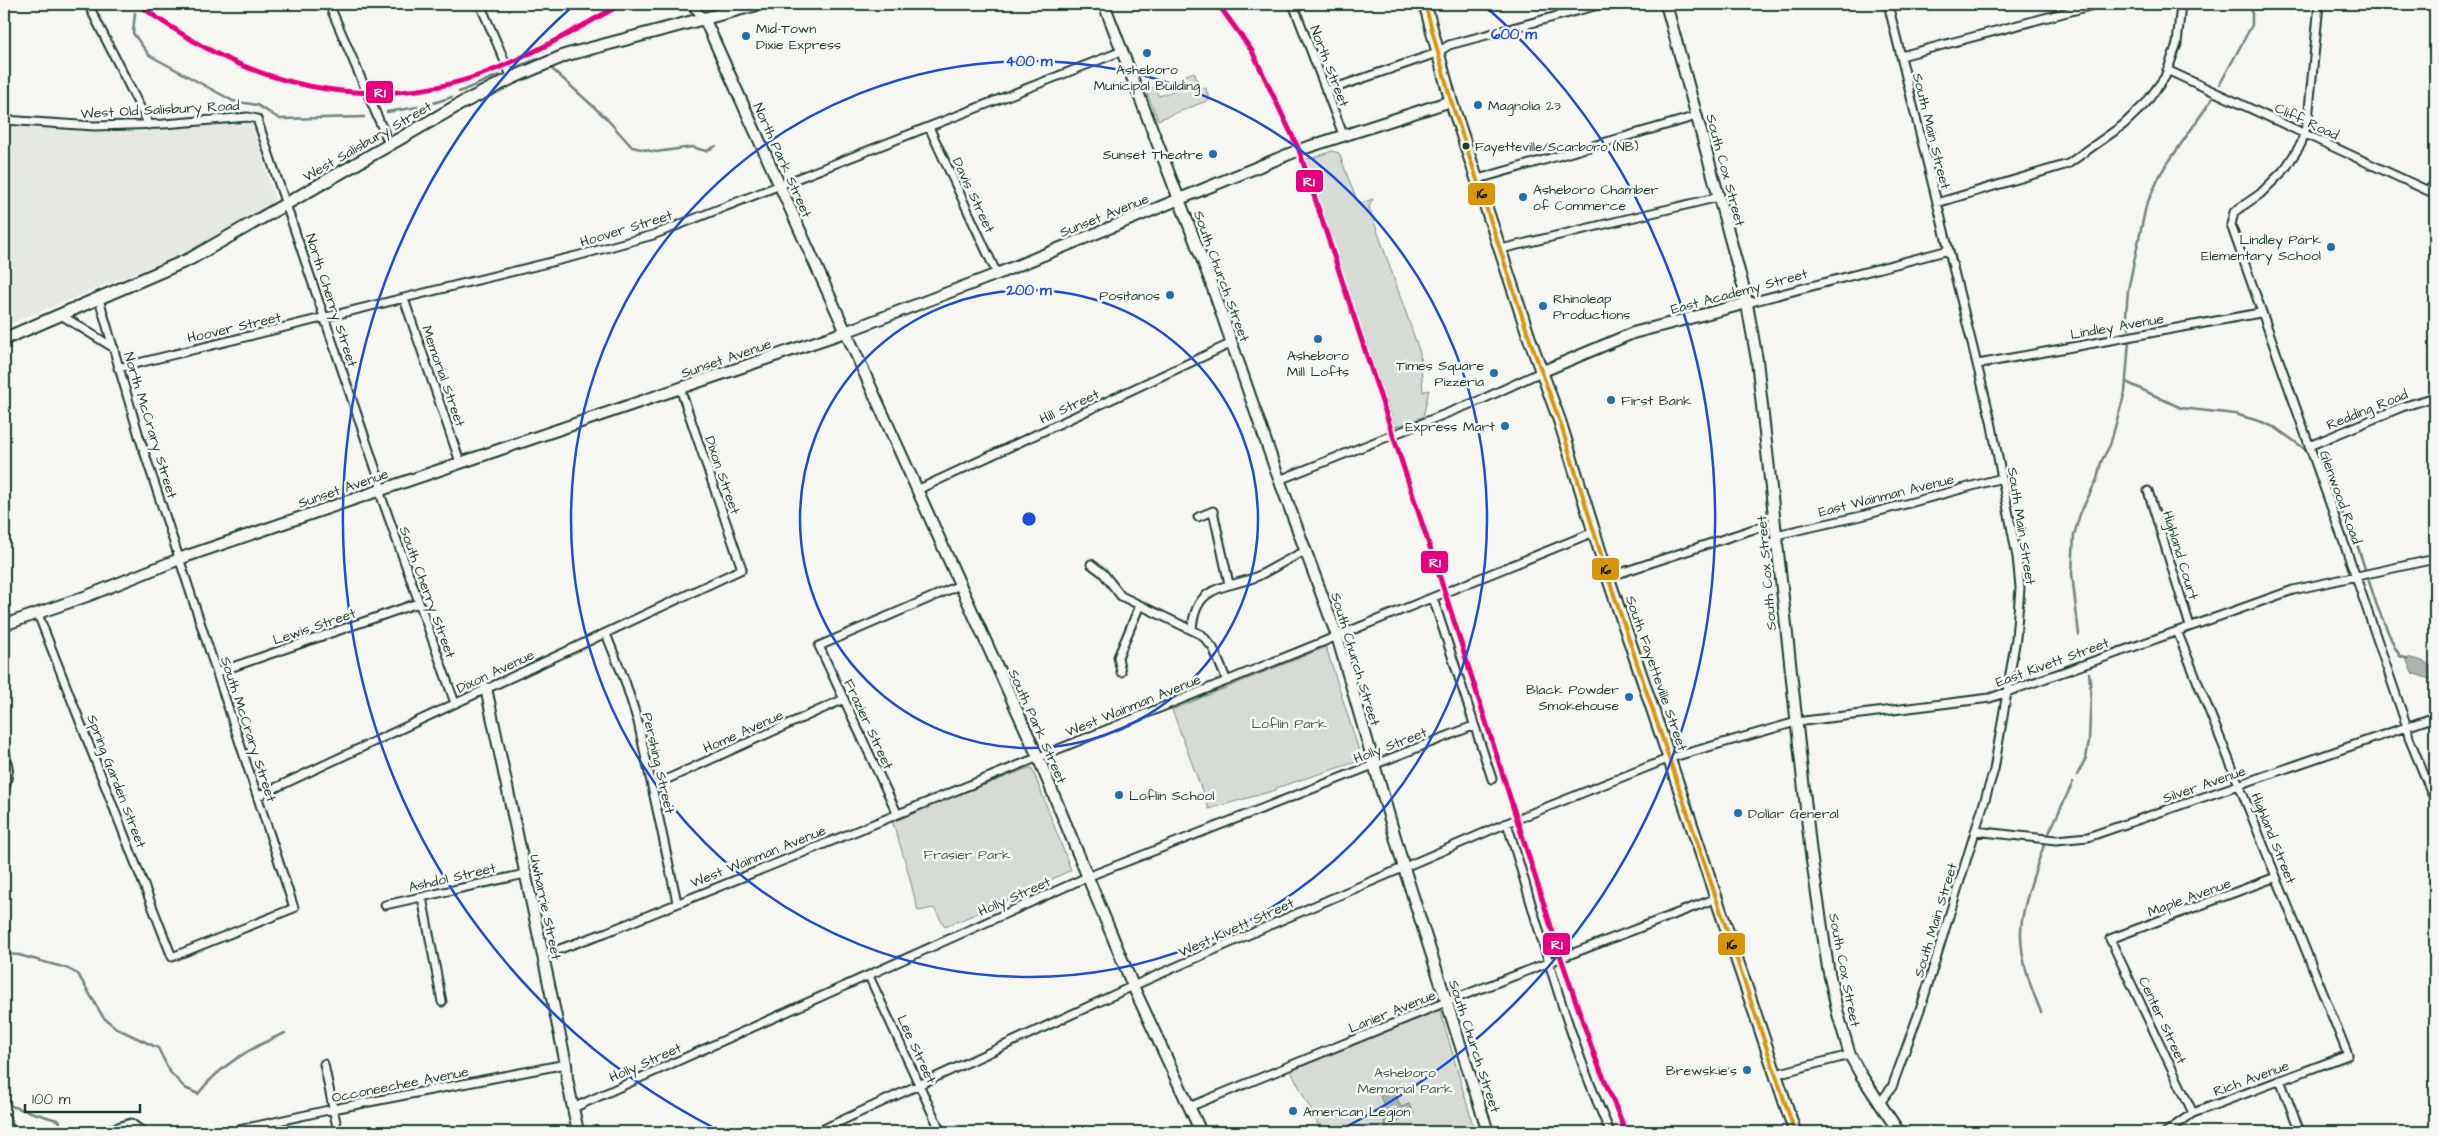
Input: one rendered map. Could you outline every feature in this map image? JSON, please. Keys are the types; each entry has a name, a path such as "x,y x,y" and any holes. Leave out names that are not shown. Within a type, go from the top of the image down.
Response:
{"main road":[{"name":"West Salisbury Street","path":"4,339 190,259 512,78 566,55 759,4"},
{"name":"South Church Street","path":"1104,4 1232,343 1337,636 1404,868 1488,1132"},
{"name":"South Fayetteville Street","path":"1425,4 1451,101 1541,372 1560,422 1608,577 1795,1132"},
{"name":"South Cox Street","path":"1666,4 1719,197 1746,303 1757,360 1796,722 1821,930 1838,1014 1850,1055 1879,1104 1899,1132"},
{"name":"North Park Street","path":"704,18 845,332"},
{"name":"Sunset Avenue","path":"4,625 38,614 180,559 845,332 997,274 1299,150 1451,101"},
{"name":"East Academy Street","path":"1541,372 1633,333 1746,303"},
{"name":"South Park Street","path":"845,332 1038,757 1133,986 1201,1132"},
{"name":"Uwharrie Street","path":"486,688 566,1064 578,1132"},
{"path":"4,752 7,770 4,787"},
{"path":"4,1118 9,1132"}],"street":[{"path":"88,4 149,125"},
{"path":"329,4 390,146"},
{"path":"480,4 512,78"},
{"name":"North Park Street","path":"690,4 704,18"},
{"name":"North Street","path":"1293,4 1344,137"},
{"path":"1326,91 1438,53 1448,46 1602,4"},
{"name":"South Main Street","path":"1879,1104 1892,1087 1922,1004 1994,770 2009,690 2019,613 2020,588 2002,478 1978,364 1888,4"},
{"path":"1937,202 2068,164 2123,125 2140,108 2165,77 2177,44 2181,4"},
{"path":"2304,133 2308,120 2319,4"},
{"path":"1901,56 2090,6"},
{"name":"Hoover Street","path":"118,368 653,235 1122,51"},
{"name":"Cliff Road","path":"2167,70 2432,193"},
{"path":"1478,178 1697,116"},
{"name":"West Old Salisbury Road","path":"4,120 86,126 149,125 248,117 256,120"},
{"name":"North Cherry Street","path":"256,120 287,205 380,482 380,490"},
{"name":"Davis Street","path":"930,126 997,274"},
{"name":"Glenwood Road","path":"2304,133 2301,144 2285,169 2260,194 2234,212 2231,226 2260,313 2356,577 2407,726 2409,738 2435,801"},
{"path":"2432,193 2435,180"},
{"path":"1501,249 1719,197"},
{"name":"East Academy Street","path":"1746,303 1949,250"},
{"name":"Memorial Street","path":"404,298 460,462"},
{"name":"North McCrary Street","path":"99,299 118,368 180,559"},
{"name":"Lindley Avenue","path":"1978,364 2260,313"},
{"path":"61,315 114,348"},
{"name":"Hill Street","path":"917,490 1232,343"},
{"path":"1280,480 1483,398 1541,372"},
{"name":"Dixon Street","path":"680,388 742,569"},
{"name":"Redding Road","path":"2309,446 2402,407 2435,397"},
{"name":"East Wainman Avenue","path":"1776,535 1862,516 2002,478"},
{"name":"South Cherry Street","path":"380,490 418,603 455,703"},
{"name":"Highland Court","path":"2148,490 2190,626"},
{"path":"1198,517 1212,511 1218,526 1225,574 1229,584"},
{"path":"1608,577 1775,522"},
{"name":"West Wainman Avenue","path":"542,955 607,932 677,902 1594,532"},
{"path":"1192,629 1197,609 1203,598 1213,590 1255,577 1282,561 1306,551"},
{"name":"South McCrary Street","path":"180,559 294,908"},
{"name":"East Kivett Street","path":"1670,758 1796,722 1990,698 2293,590 2435,559"},
{"path":"1091,564 1103,573 1121,596 1202,635 1213,648 1227,681"},
{"name":"Dixon Avenue","path":"258,796 742,569"},
{"name":"Frazier Street","path":"897,813 819,646 960,586"},
{"path":"1433,598 1473,726 1492,779"},
{"name":"Lewis Street","path":"218,672 418,603"},
{"path":"1121,672 1118,657 1140,605"},
{"name":"Spring Garden Street","path":"38,614 172,958 294,908"},
{"name":"Highland Street","path":"2177,631 2348,1055"},
{"name":"Pershing Street","path":"606,634 626,681 638,722 677,902"},
{"name":"Home Avenue","path":"652,786 844,699"},
{"name":"Silver Avenue","path":"1975,831 2034,838 2072,840 2100,833 2435,717"},
{"name":"Holly Street","path":"573,1108 1087,877 1473,726"},
{"name":"West Kivett Street","path":"817,1132 1133,986 1507,823 1670,758"},
{"path":"1507,823 1583,1067 1610,1132"},
{"name":"Ashdol Street","path":"385,905 525,874"},
{"name":"Maple Avenue","path":"2110,939 2276,877"},
{"path":"422,897 442,1002"},
{"name":"Lanier Avenue","path":"1189,1107 1446,1002 1717,898"},
{"name":"Center Street","path":"2110,939 2193,1113"},
{"name":"Lee Street","path":"869,976 941,1132"},
{"path":"1776,1074 1850,1055"},
{"name":"Rich Avenue","path":"2166,1132 2193,1113 2348,1055"},
{"path":"324,1064 338,1132"},
{"name":"Occoneechee Avenue","path":"238,1130 333,1109 566,1064"},
{"path":"2280,1080 2300,1132"},
{"path":"101,1132 131,1123 143,1132"}],"shaded area":[{"path":"253,122 275,203 189,251 4,326 4,126 142,131"},
{"path":"2405,657 2422,661 2430,666 2433,670 2435,681 2412,673"},
{"path":"1392,1086 1401,1107 1409,1104 1414,1114 1386,1127 1382,1117 1388,1114 1378,1092"}],"green space":[{"path":"1194,72 1200,88 1206,88 1209,100 1158,120 1146,91 1154,87 1159,96 1182,88 1179,78"},
{"path":"1332,151 1339,153 1358,204 1373,199 1369,207 1420,353 1423,392 1429,390 1423,417 1395,427 1305,158 1310,159"},
{"name":"Loflin Park","path":"1326,647 1362,760 1276,788 1276,790 1209,809 1172,710"},
{"name":"Frasier Park","path":"1032,768 1071,870 1013,898 945,927 934,908 918,911 892,820"},
{"name":"Asheboro Memorial Park","path":"1440,1010 1475,1132 1322,1132 1291,1071"}],"waterway":[{"path":"2220,84 2252,25 2252,4"},
{"path":"135,13 133,33 149,55 233,101 257,105 280,119 364,117"},
{"path":"510,69 538,59 541,60"},
{"path":"550,67 606,118 632,147 656,152 692,147 706,151 716,146"},
{"path":"459,92 499,75"},
{"path":"387,112 424,106 452,97"},
{"path":"2129,329 2126,315 2128,290 2146,206 2161,173 2212,99"},
{"path":"2079,635 2072,574 2074,535 2080,514 2097,479 2101,462 2110,445 2125,392 2129,341"},
{"path":"2126,382 2181,408 2235,414 2262,422 2276,428 2309,452"},
{"path":"2323,476 2355,538 2377,606 2394,646 2400,656 2407,659"},
{"path":"2077,775 2086,758 2089,741 2091,692 2089,673"},
{"path":"2049,833 2073,782"},
{"path":"2041,1012 2026,972 2021,930 2033,876 2044,845"},
{"path":"4,954 19,955 66,968 78,974 103,1017 116,1028 158,1048 170,1072 185,1088 198,1094 216,1074 237,1058 285,1033"},
{"path":"4,1089 11,1106 60,1121 57,1132"}],"transit line":[{"name":"R1","path":"139,4 179,32 213,52 249,68 286,81 325,89 363,93 402,92 441,86 480,75 535,51 622,4"},
{"name":"R1","path":"1218,4 1252,51 1299,150 1445,593 1561,958 1595,1057 1626,1132"},
{"name":"16","path":"1425,4 1451,101 1530,340 1560,422 1608,577 1795,1132"}],"place":[{"name":"Mid-Town Dixie Express","path":"746,36"},
{"name":"Asheboro Municipal Building","path":"1147,53"},
{"name":"Magnolia 23","path":"1478,105"},
{"name":"Fayetteville/Scarboro (NB)","path":"1466,146"},
{"name":"Sunset Theatre","path":"1213,154"},
{"name":"Asheboro Chamber of Commerce","path":"1523,197"},
{"name":"Lindley Park Elementary School","path":"2331,247"},
{"name":"Positanos","path":"1170,295"},
{"name":"Rhinoleap Productions","path":"1543,306"},
{"name":"Asheboro Mill Lofts","path":"1318,339"},
{"name":"Times Square Pizzeria","path":"1494,373"},
{"name":"First Bank","path":"1611,400"},
{"name":"Express Mart","path":"1505,426"},
{"name":"Black Powder Smokehouse","path":"1629,697"},
{"name":"Loflin School","path":"1119,795"},
{"name":"Dollar General","path":"1738,813"},
{"name":"Brewskie's","path":"1747,1070"},
{"name":"American Legion","path":"1293,1111"}]}
